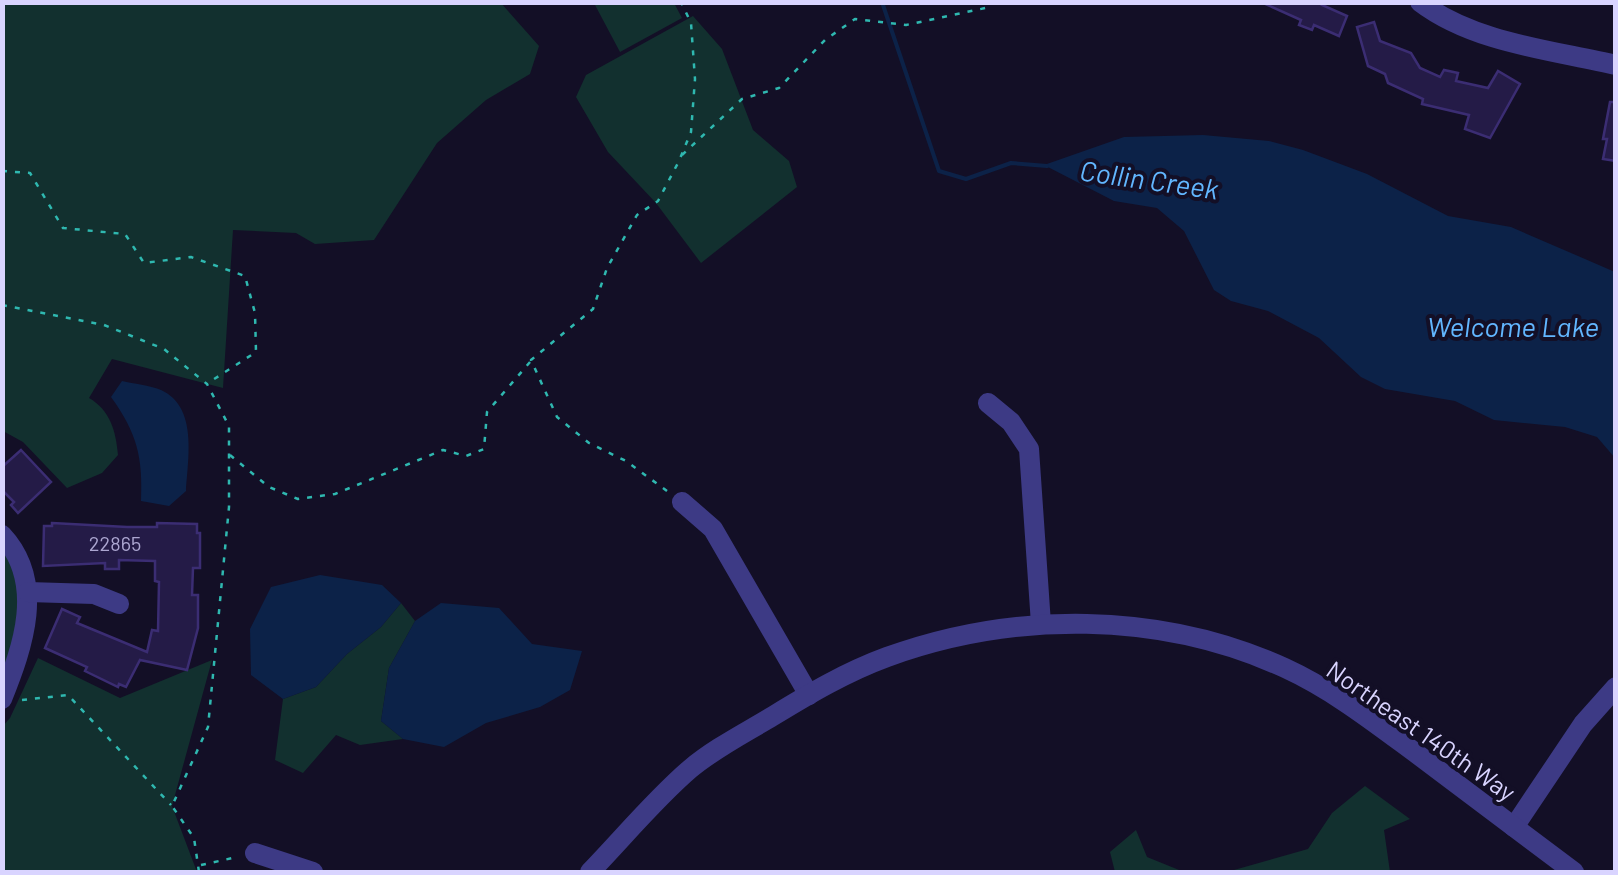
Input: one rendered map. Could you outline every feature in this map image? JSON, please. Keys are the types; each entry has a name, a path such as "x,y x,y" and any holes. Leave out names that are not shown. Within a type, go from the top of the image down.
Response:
{"street":[{"path":"1420,2 1463,27 1616,64"},
{"path":"988,403 1011,422 1029,449 1041,624"},
{"path":"682,502 713,529 809,695"},
{"path":"2,535 15,549 28,592 24,637 3,699"},
{"path":"28,592 94,594 119,604"},
{"name":"Northeast 140th Way","path":"590,872 690,768 809,695 850,673 926,644 994,629 1041,624 1108,624 1162,630 1286,668 1359,711 1574,872"},
{"path":"1514,828 1583,724 1616,687"},
{"path":"255,854 314,872"}],"path":[{"path":"229,454 270,487 298,499 335,494 444,450 466,456 484,449 486,412 531,360 593,309 607,268 637,215 658,201 681,156 691,132 695,79 692,24 682,2"},
{"path":"681,156 742,98 778,88 825,40 855,19 906,25 990,7 992,2"},
{"path":"2,171 30,172 63,228 125,234 144,264 191,258 245,276 255,314 256,352 207,384"},
{"path":"2,304 104,326 164,348 207,384 229,426 229,507 208,727 172,806"},
{"path":"531,360 557,417 589,443 626,461 682,502"},
{"path":"3,699 26,701 68,695 172,806 194,838 199,872"},
{"path":"200,865 255,854"}],"green space":[{"path":"2,3 501,3 539,46 530,74 486,100 437,143 374,240 315,244 296,233 233,230 223,388 112,359 89,398 111,422 118,455 102,473 67,488 23,442 3,431"},
{"path":"594,3 674,3 682,18 620,52"},
{"path":"693,16 722,49 753,130 789,161 797,187 701,263 656,203 608,152 576,97 586,75"},
{"path":"3,545 12,559 19,591 16,626 3,675"},
{"path":"401,603 415,621 389,668 381,721 403,739 360,745 336,735 303,773 275,760 283,699 316,687 347,654 381,627"},
{"path":"38,658 120,698 212,660 172,806 197,872 3,872 3,726"},
{"path":"1365,786 1410,819 1384,830 1390,872 1227,872 1308,849 1332,813"},
{"path":"1136,830 1147,857 1184,872 1115,872 1110,852"}],"water":[{"name":"Welcome Lake","path":"1203,135 1269,141 1303,150 1367,174 1448,216 1511,227 1615,272 1615,458 1597,437 1565,427 1494,420 1455,401 1385,389 1361,377 1319,338 1268,311 1231,301 1214,290 1184,231 1157,208 1114,201 1044,165 1124,137"},
{"path":"122,381 161,390 173,398 186,421 186,491 169,506 141,501 136,446 111,397"},
{"path":"320,575 382,585 401,603 381,627 347,654 316,687 283,699 251,675 250,629 271,587"},
{"path":"441,603 499,608 532,644 582,651 570,690 540,707 486,723 444,747 403,739 381,721 389,668 415,621"}],"building":[{"path":"1261,2 1324,2 1322,5 1347,16 1339,36 1314,25 1312,30 1299,25 1301,20"},
{"path":"1374,22 1380,41 1411,53 1420,68 1440,77 1444,70 1458,73 1456,81 1488,88 1498,71 1520,84 1490,138 1465,129 1469,115 1422,104 1423,99 1388,83 1385,74 1368,66 1357,27"},
{"path":"1610,102 1616,102 1616,161 1603,159"},
{"path":"21,450 51,482 18,513 2,490 2,467"},
{"path":"52,523 127,527 197,524 200,568 193,568 192,595 198,595 198,628 187,670 140,660 126,687 118,687 85,671 87,667 45,648 62,609 80,617 77,623 147,652 152,630 158,631 159,582 155,581 155,561 119,560 119,569 105,569 105,563 43,566 44,526"}],"waterway":[{"name":"Collin Creek","path":"882,2 939,171 966,179 1011,163 1047,166"}]}
